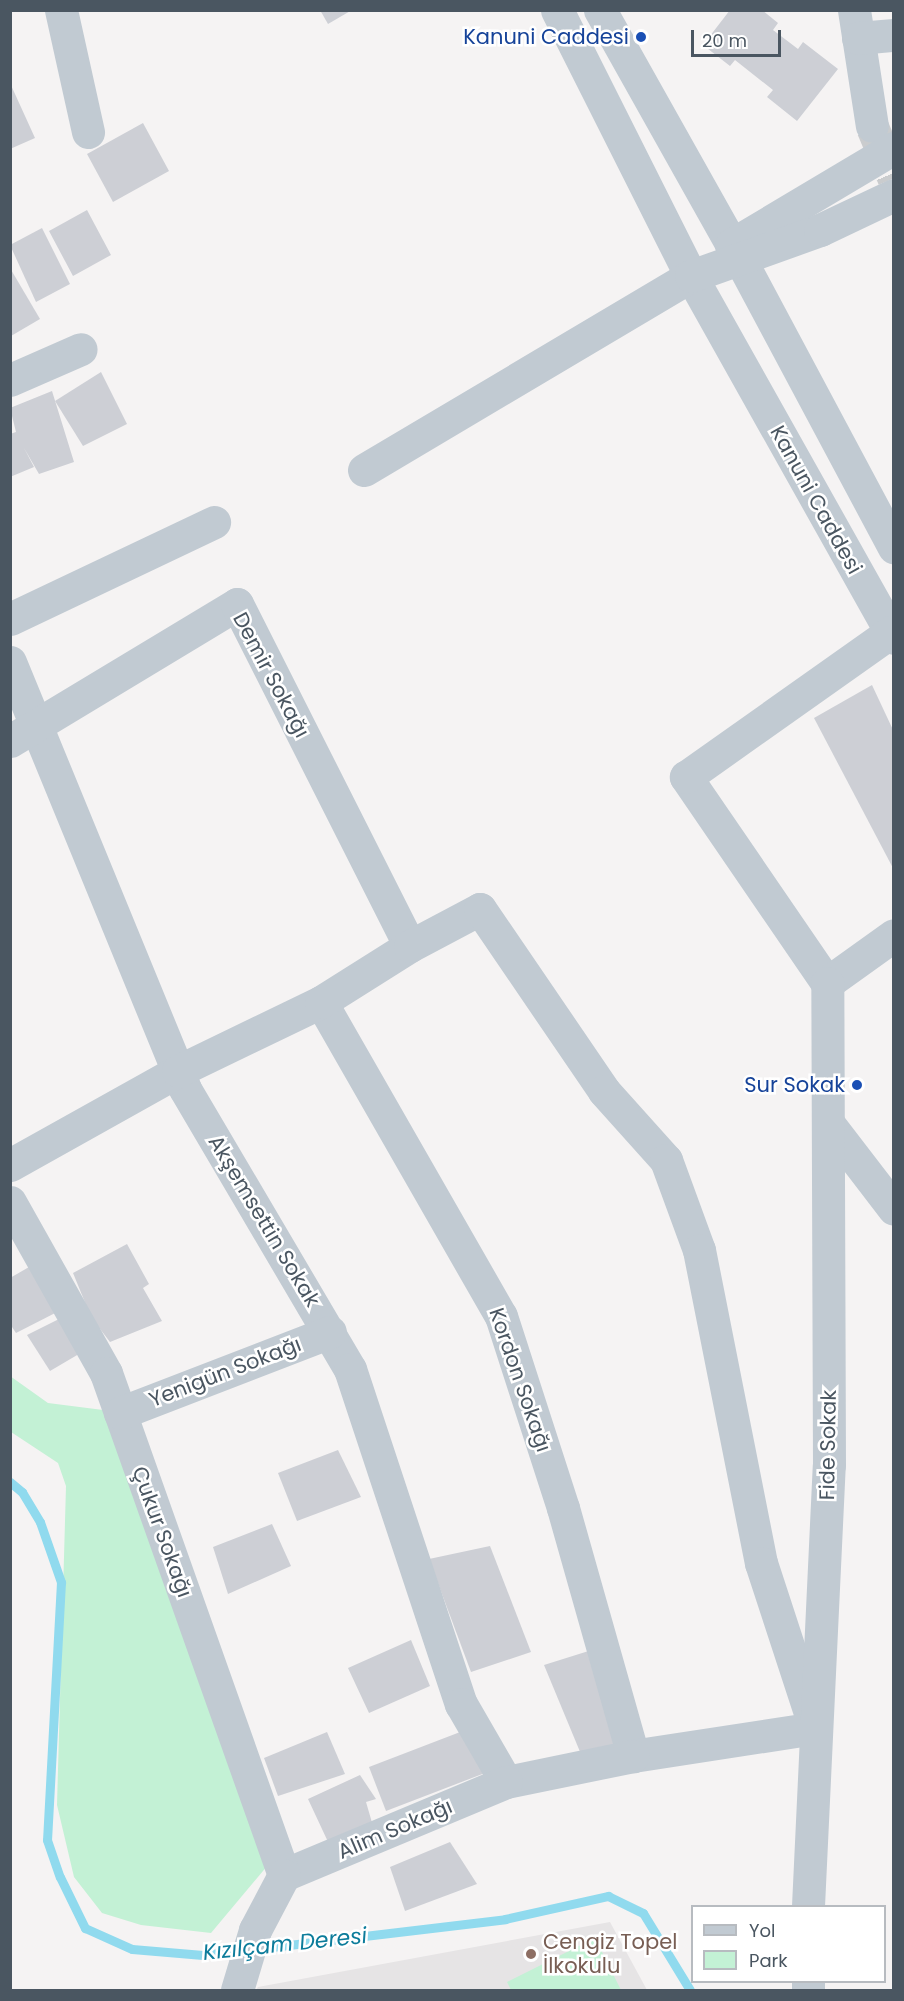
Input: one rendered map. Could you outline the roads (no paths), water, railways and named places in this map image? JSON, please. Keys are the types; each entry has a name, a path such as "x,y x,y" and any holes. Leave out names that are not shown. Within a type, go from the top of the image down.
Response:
{"street":[{"path":"61,10 88,132"},
{"name":"Kanuni Caddesi","path":"557,10 691,276 892,635"},
{"path":"600,10 735,252 894,548"},
{"path":"364,470 735,252 883,137 856,24 894,35"},
{"path":"735,252 820,230 894,195"},
{"path":"10,380 81,349"},
{"path":"10,619 214,522"},
{"name":"Demir Sokağı","path":"10,741 237,604 410,946"},
{"path":"892,635 686,777 827,983 894,935"},
{"name":"Akşemsettin Sokak","path":"10,662 38,723 178,1071 350,1369 461,1704 506,1782"},
{"path":"10,1165 178,1071 321,1002 410,946 480,909 604,1091 666,1160 699,1250 761,1563 815,1728"},
{"name":"Fide Sokak","path":"808,1905 829,1465 827,983"},
{"name":"Kordon Sokağı","path":"321,1002 501,1316 563,1508 633,1756"},
{"path":"828,1123 894,1209"},
{"name":"Çukur Sokağı","path":"10,1202 106,1373 284,1875"},
{"name":"Yenigün Sokağı","path":"120,1413 330,1332"},
{"name":"Alim Sokağı","path":"284,1875 506,1782 633,1756 815,1728"},
{"path":"237,1989 255,1930 284,1875"}],"waterway":[{"name":"Kızılçam Deresi","path":"10,1482 22,1492 40,1522 61,1582 47,1840 60,1877 85,1928 132,1949 203,1955 242,1950"},
{"name":"Kızılçam Deresi","path":"255,1949 505,1919 608,1896 643,1913 690,1990"}],"tunnel":[{"path":"873,128 894,178"}],"place":[{"name":"Kanuni Caddesi","path":"641,37"},
{"name":"Sur Sokak","path":"857,1085"},
{"name":"Cengiz Topel İlkokulu","path":"531,1954"}]}
